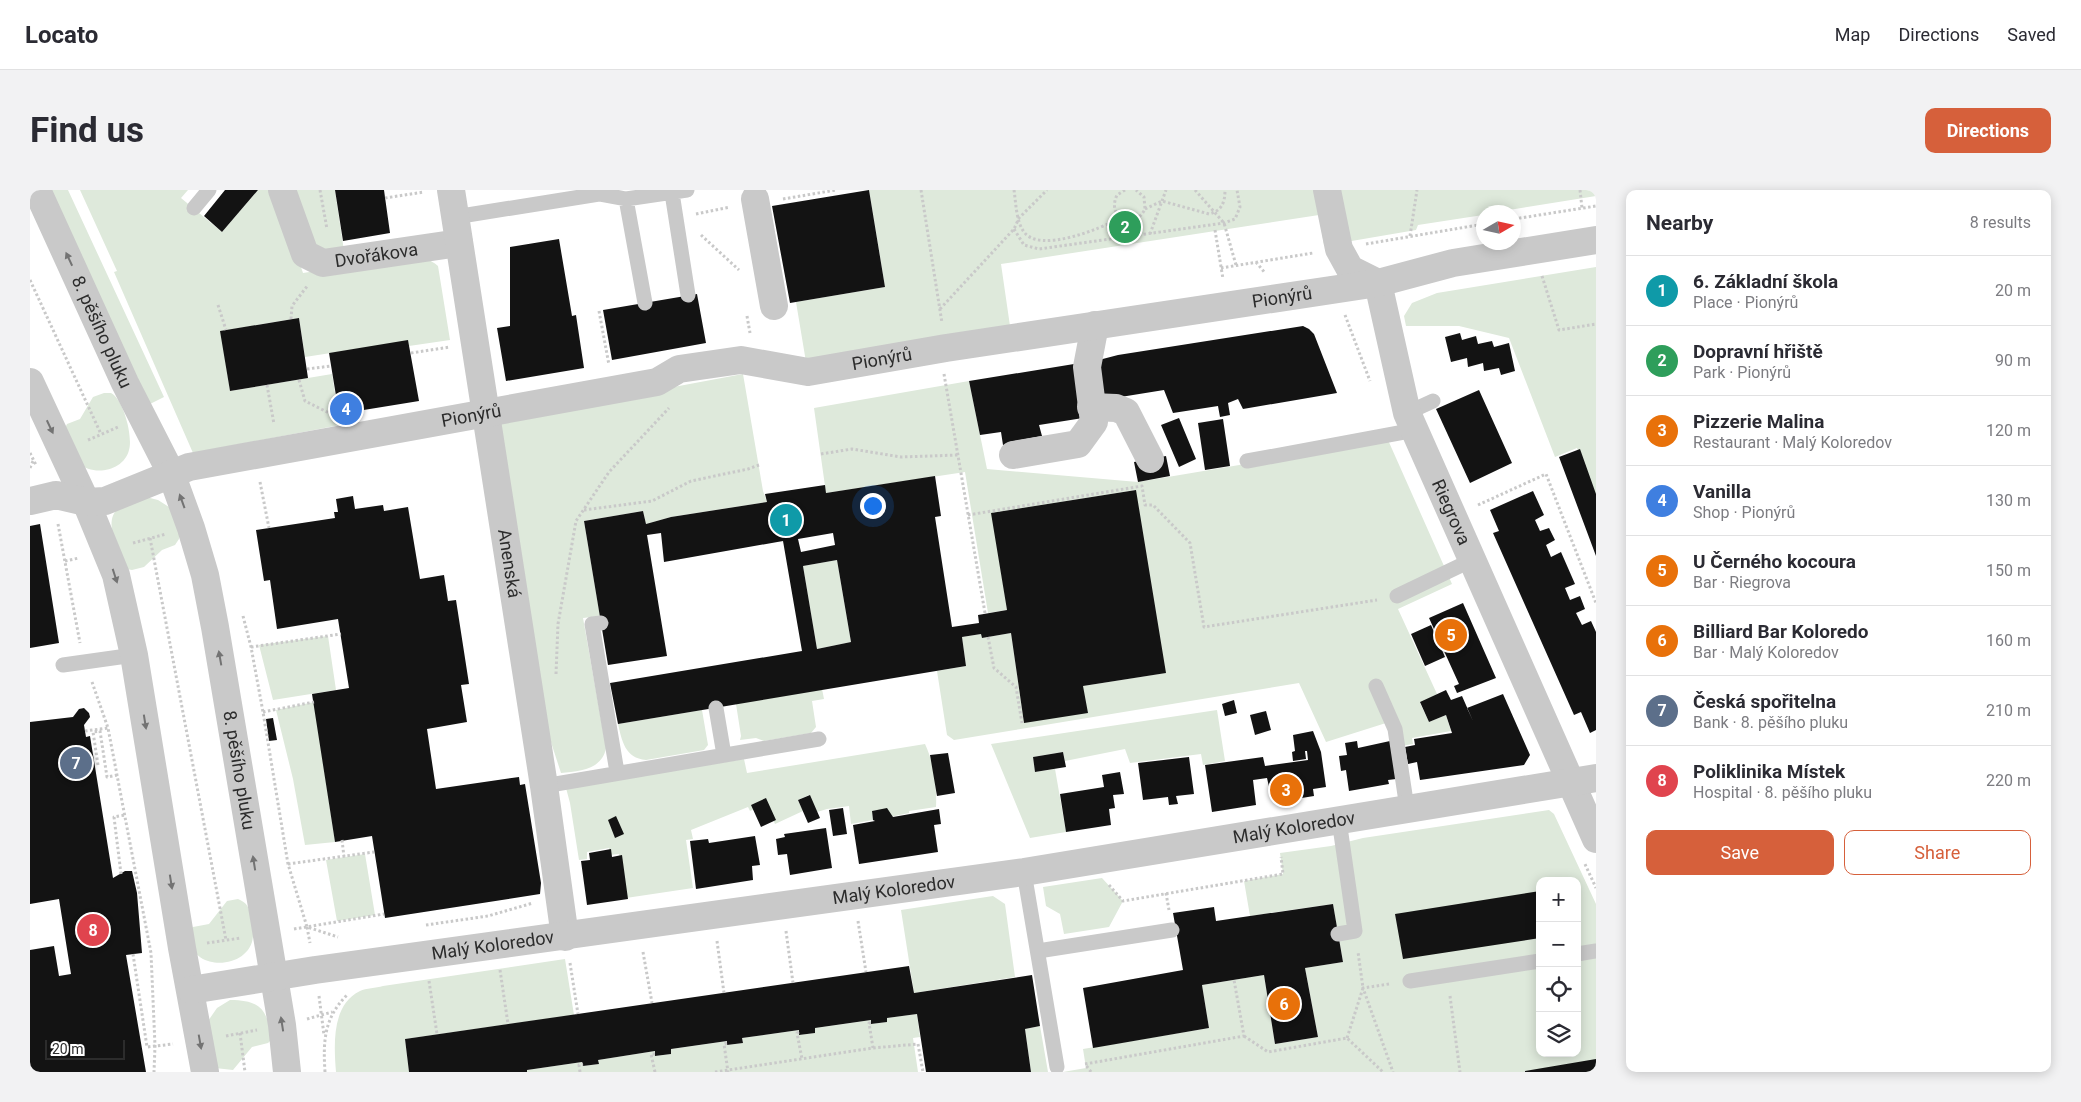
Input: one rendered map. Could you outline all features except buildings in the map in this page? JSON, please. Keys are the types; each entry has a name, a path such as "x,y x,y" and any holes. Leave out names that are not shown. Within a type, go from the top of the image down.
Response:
{"street":[{"name":"8. pěšího pluku","path":"37,190 142,416 171,473 191,528 205,575 282,1025 287,1072"},
{"name":"Dvořákova","path":"282,190 306,254 323,264 457,230"},
{"name":"Anenská","path":"441,190 457,230 544,786 567,946"},
{"path":"1327,190 1339,249 1350,270 1378,283"},
{"path":"756,201 774,306"},
{"name":"Pionýrů","path":"171,473 189,467 267,452 657,382 679,369 741,360 808,372 1095,325 1378,283 1453,263 1596,240"},
{"name":"Riegrova","path":"1378,283 1411,421 1596,839"},
{"path":"1013,455 1078,444 1094,422 1087,367 1095,325"},
{"path":"30,382 86,502 116,575 134,655 182,948 205,1072"},
{"path":"1091,407 1116,408 1126,412 1150,459"},
{"path":"30,501 56,495 86,502 105,501 171,473"},
{"name":"Malý Koloredov","path":"191,990 274,977 567,946 1596,778"}],"lane":[{"path":"194,208 209,190"},
{"path":"457,230 599,194 626,199 687,190"},
{"path":"672,193 678,217 688,295"},
{"path":"626,199 645,303"},
{"path":"1247,461 1411,421 1433,401"},
{"path":"1397,596 1472,560"},
{"path":"601,623 592,624 617,772"},
{"path":"63,666 134,655"},
{"path":"1376,686 1395,729 1407,808"},
{"path":"716,708 724,755"},
{"path":"544,786 617,772 819,739"},
{"path":"1338,934 1355,931 1339,820"},
{"path":"1024,872 1057,1067"},
{"path":"1038,951 1172,930"},
{"path":"1581,953 1596,951"},
{"path":"1410,981 1536,962"}],"path":[{"path":"385,198 441,190"},
{"path":"678,217 756,201 836,190"},
{"path":"921,190 940,309 943,349 958,455 984,614"},
{"path":"1014,190 1019,218 1025,233 1038,240 1057,239 1094,231 1120,218"},
{"path":"940,309 1014,229 1019,218 1047,190"},
{"path":"1125,190 1117,195 1114,201 1116,213 1120,218 1132,221 1143,215 1146,209 1144,197 1136,190"},
{"path":"1150,234 1166,190"},
{"path":"1195,190 1224,223 1236,265"},
{"path":"1146,209 1162,201 1209,214 1214,213 1223,205 1225,190"},
{"path":"1014,229 1024,245 1039,249 1224,223 1235,219 1240,207 1238,190"},
{"path":"1410,236 1417,190"},
{"path":"1580,190 1582,208"},
{"path":"1521,218 1596,206"},
{"path":"678,217 740,270 744,278"},
{"path":"1215,230 1227,305"},
{"path":"291,319 292,306 323,264"},
{"path":"1540,270 1559,330 1596,324"},
{"path":"30,280 101,434"},
{"path":"218,305 226,330"},
{"path":"599,311 613,390"},
{"path":"1346,322 1370,382"},
{"path":"411,353 455,347"},
{"path":"307,370 331,366"},
{"path":"299,380 305,402 330,414"},
{"path":"267,385 269,528"},
{"path":"556,682 558,624 567,563 576,521 609,472 670,407"},
{"path":"33,460 62,451 142,416"},
{"path":"821,454 852,448 901,457 958,455"},
{"path":"30,453 33,460 30,468"},
{"path":"583,510 652,501 691,481 759,465"},
{"path":"1453,516 1546,474 1596,603"},
{"path":"968,515 1142,486 1145,505 1153,505 1192,543 1204,627 1397,596"},
{"path":"57,522 84,662 102,706 108,728 138,893 151,953 155,1046 154,1072"},
{"path":"65,561 191,528"},
{"path":"150,538 226,940"},
{"path":"1347,598 1348,604"},
{"path":"242,613 251,646 288,864 307,927 336,937 346,936"},
{"path":"251,646 341,634"},
{"path":"988,637 994,668 1017,687 1022,723"},
{"path":"263,712 314,702"},
{"path":"85,731 108,728"},
{"path":"98,765 93,732 100,731 107,777 117,775"},
{"path":"121,874 114,817 125,815"},
{"path":"342,840 344,857"},
{"path":"288,864 374,852"},
{"path":"1107,884 1123,900 1283,874 1280,853"},
{"path":"1584,863 1596,888"},
{"path":"421,925 488,916 534,903"},
{"path":"856,914 866,972"},
{"path":"785,924 793,982"},
{"path":"1355,931 1363,988 1393,1072"},
{"path":"716,934 724,992"},
{"path":"642,945 652,1003"},
{"path":"567,946 578,1014"},
{"path":"134,954 147,1047 240,1033 333,1012"},
{"path":"499,965 508,1024"},
{"path":"1447,975 1460,1072"},
{"path":"428,976 437,1034"},
{"path":"1234,980 1244,1036"},
{"path":"1363,988 1410,981"},
{"path":"1347,1038 1363,988"},
{"path":"871,1023 869,1023 873,1048"},
{"path":"799,1032 797,1033 802,1059"},
{"path":"240,1033 245,1072"},
{"path":"1091,1072 1085,1064 1244,1036 1268,1052 1347,1038"},
{"path":"1347,1038 1383,1072"},
{"path":"727,1043 724,1044 728,1071"},
{"path":"714,1072 873,1048 918,1044 923,1072"},
{"path":"654,1072 651,1054 655,1054"},
{"path":"580,1072 579,1065 583,1064"}],"green space":[{"path":"48,190 68,190 164,397 146,406"},
{"path":"80,190 188,190 181,198 222,232 258,190 275,190 303,273 412,256 426,259 438,266 450,340 409,346 408,341 305,357 299,318 221,331 230,391 332,374 340,425 193,453 114,272 117,271"},
{"path":"290,190 335,190 344,251 335,252 316,246"},
{"path":"869,190 1596,190 1596,196 1521,208 1521,205 1476,205 1476,216 1418,225 1416,230 1334,244 1324,245 1319,215 1001,264 1010,326 806,362 796,302 885,287"},
{"path":"1596,267 1596,498 1577,448 1555,457 1509,338 1459,326 1406,326 1404,316 1412,303 1437,293"},
{"path":"743,374 763,491 767,502 671,517 646,524 643,511 584,521 600,616 583,618 606,748 604,755 595,765 582,770 561,773 548,733 498,420"},
{"path":"969,381 987,469 1138,482 1388,440 1452,584 1398,609 1437,694 1420,703 1429,722 1446,715 1451,731 1412,738 1413,744 1401,746 1386,723 1326,742 1299,683 954,740 947,735 937,671 966,666 962,637 981,634 982,638 1011,633 1024,723 1083,686 1165,673 1135,490 992,513 1007,610 988,613 965,472 826,493 814,408"},
{"path":"104,393 111,393 120,403 126,419 130,444 126,457 121,463 115,467 100,471 85,467 76,460 63,432 67,424 80,419 93,397"},
{"path":"146,497 158,500 169,507 180,533 179,539 175,545 162,550 144,567 132,570 126,569 113,535 112,518 116,510 123,505"},
{"path":"837,560 851,642 817,649 803,566"},
{"path":"328,636 336,690 273,700 259,645"},
{"path":"822,689 824,699 812,701 816,727 811,733 764,741 756,738 740,740 736,704"},
{"path":"314,702 335,842 305,845 293,779 276,710"},
{"path":"702,710 708,745 704,750 646,760 633,756 623,742 618,724"},
{"path":"1217,710 1225,761 1203,765 1201,754 1130,763 1125,749 1065,761 1063,752 1033,757 1035,772 1055,769 1066,832 1030,838 991,744"},
{"path":"925,744 931,759 934,775 936,807 909,811 909,813 890,817 887,809 872,811 873,820 851,824 849,806 817,812 809,795 798,800 803,811 775,824 766,804 750,811 748,807 691,830 693,839 686,840 693,888 626,898 619,854 610,855 609,848 587,852 587,859 579,860 566,788 744,759 747,773"},
{"path":"1549,810 1554,814 1596,904 1596,1072 1063,1072 1086,1068 1083,1049 1209,1028 1202,985 1264,975 1275,1044 1318,1037 1305,968 1343,962 1333,904 1250,916 1244,881 1283,874 1280,853 1331,846 1363,838"},
{"path":"365,854 375,915 337,921 326,860"},
{"path":"1102,878 1123,901 1109,927 1064,934 1060,914 1046,906 1043,887"},
{"path":"993,896 1005,904 1015,977 914,993 901,910"},
{"path":"238,899 247,905 249,911 253,932 250,947 243,955 223,963 203,959 195,952 190,942 190,930 193,927 209,924 227,901"},
{"path":"565,959 574,1015 405,1039 409,1072 336,1072 335,1039 339,1016 351,997 360,991"},
{"path":"230,1000 249,1002 261,1009 268,1021 271,1040 268,1043 252,1047 233,1070 215,1068 208,1021 217,1008"},
{"path":"917,1014 920,1037 913,1038 918,1072 527,1072 527,1070 582,1062 584,1066 598,1064 598,1060 655,1051 656,1056 671,1054 671,1049 727,1041 728,1045 743,1043 742,1038 799,1030 799,1035 815,1033 815,1028 871,1020 872,1024 886,1022 887,1018"},
{"path":"1040,1026 1048,1072 1031,1072 1025,1029"}],"place":[{"name":"Dopravní hřiště","path":"1125,227"},
{"name":"Vanilla","path":"346,409"},
{"name":"6. Základní škola","path":"786,520"},
{"name":"U Černého kocoura","path":"1451,635"},
{"name":"Česká spořitelna","path":"76,763"},
{"name":"Pizzerie Malina","path":"1286,790"},
{"name":"Poliklinika Místek","path":"93,930"},
{"name":"Billiard Bar Koloredo","path":"1284,1004"}]}
